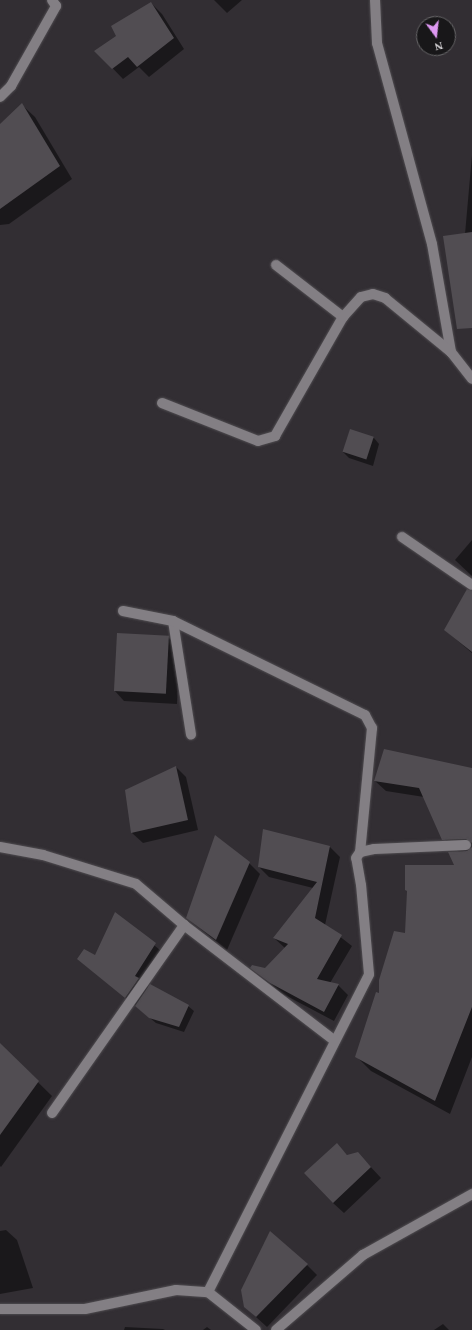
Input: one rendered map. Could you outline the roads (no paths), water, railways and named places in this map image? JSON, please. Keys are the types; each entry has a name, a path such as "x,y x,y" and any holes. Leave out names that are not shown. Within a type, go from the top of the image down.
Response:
{"street":[{"path":"0,97 11,86 56,6 52,0"},
{"path":"375,0 377,44 432,244 451,352"},
{"path":"276,265 343,317"},
{"path":"162,403 258,441 275,436 343,317 361,297 372,294 385,298 451,352 472,379"},
{"path":"402,537 472,585"},
{"path":"123,611 173,621 365,715 372,728 360,852 356,858 361,885 369,974 208,1292"},
{"path":"173,621 191,735"},
{"path":"360,852 374,849 466,845"},
{"path":"0,847 43,854 136,884 184,925 335,1041"},
{"path":"52,1113 184,925"},
{"path":"276,1330 363,1255 472,1194"},
{"path":"0,1309 85,1308 176,1290 208,1292 256,1330"}]}
